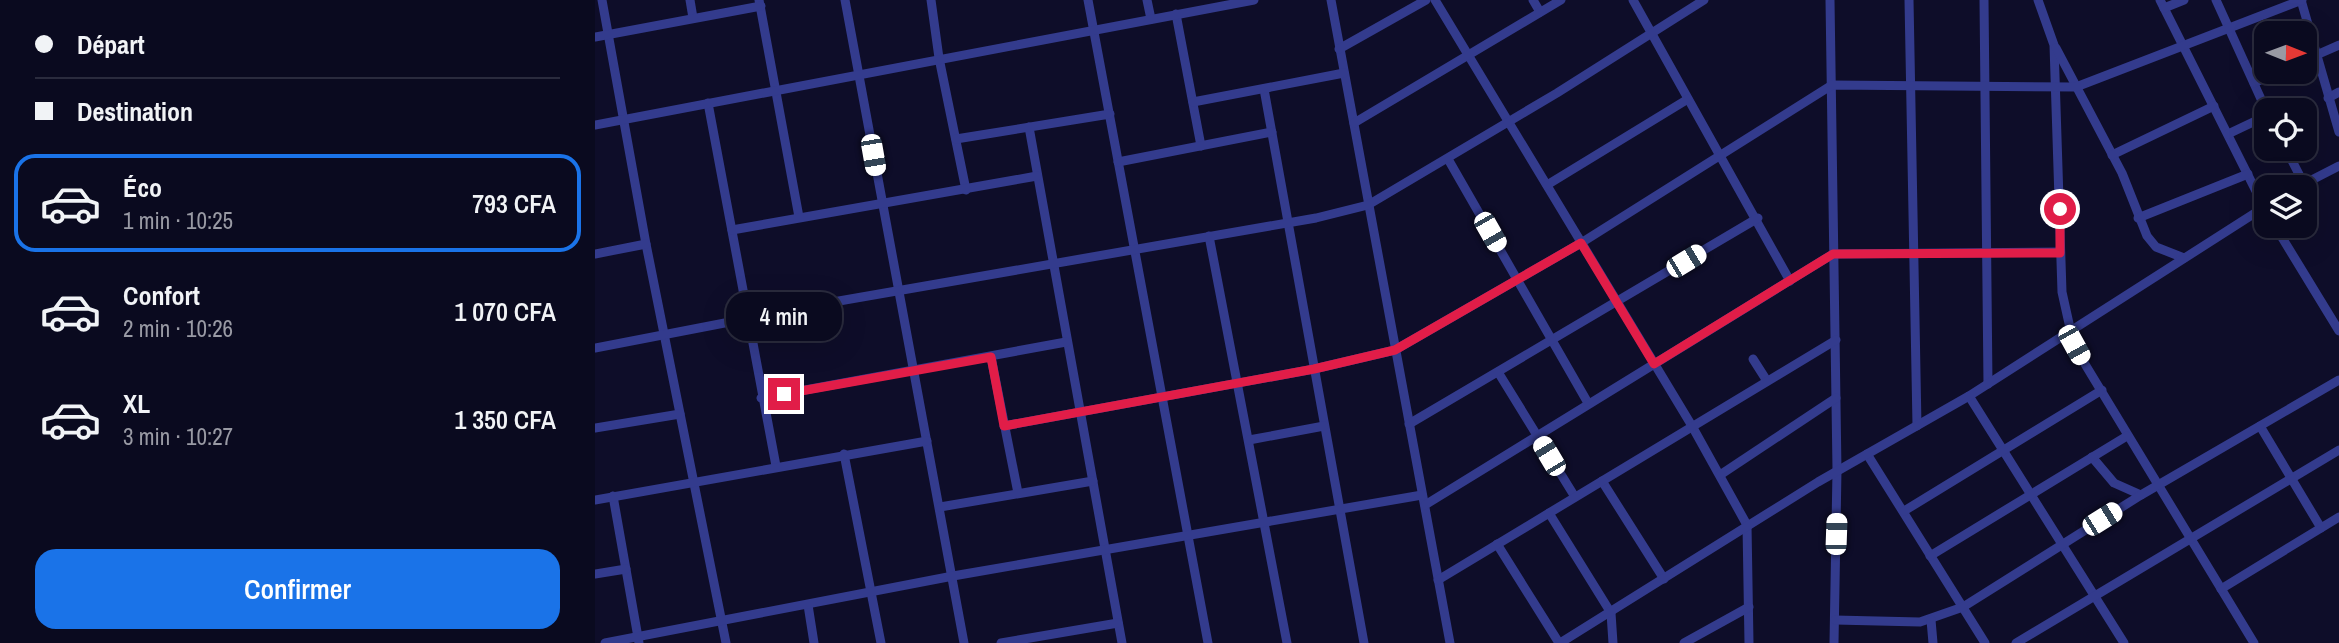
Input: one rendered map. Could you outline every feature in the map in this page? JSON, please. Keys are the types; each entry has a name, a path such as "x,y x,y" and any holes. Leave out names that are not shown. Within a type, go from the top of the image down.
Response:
{"street":[{"path":"602,0 622,120 726,643"},
{"path":"690,0 694,18"},
{"path":"845,0 964,643"},
{"path":"931,0 939,58 967,190"},
{"path":"1088,0 1208,643"},
{"path":"1147,0 1150,19"},
{"path":"1194,0 1196,11"},
{"path":"595,125 1254,0"},
{"path":"1331,0 1450,643"},
{"path":"1339,49 1426,0"},
{"path":"1435,0 1692,426 1747,525 1749,643"},
{"path":"1533,0 1540,12"},
{"path":"1354,124 1561,0"},
{"path":"1633,0 1758,218 1790,281"},
{"path":"595,348 899,291 1052,266 1368,205 1448,159 1704,0"},
{"path":"1830,0 1837,470 1834,643"},
{"path":"1909,0 1917,426"},
{"path":"1984,0 1988,384"},
{"path":"2038,0 2054,45 2112,155 2138,218 2156,247 2184,258"},
{"path":"2183,0 2162,4 2254,185"},
{"path":"2216,0 2254,83"},
{"path":"1004,426 1314,369 1395,350 1581,243 1723,157 1832,85 2076,87 2301,0 2307,21"},
{"path":"595,37 760,3 799,217"},
{"path":"1176,15 1201,146"},
{"path":"2054,45 2062,292 2069,332 2127,436 2193,539 2254,643"},
{"path":"2317,55 2339,45"},
{"path":"2317,59 2339,132"},
{"path":"1193,102 1344,73"},
{"path":"1264,89 1364,643"},
{"path":"2328,98 2339,92"},
{"path":"1547,185 1688,99"},
{"path":"708,103 746,319 776,466"},
{"path":"2112,155 2214,106"},
{"path":"956,139 1110,114"},
{"path":"2228,134 2254,122"},
{"path":"1029,127 1122,643"},
{"path":"1118,162 1272,132"},
{"path":"1448,159 1588,403"},
{"path":"2317,178 2339,166"},
{"path":"2138,218 2248,174"},
{"path":"732,230 1037,176"},
{"path":"1497,544 1560,643 1837,470 1969,396 2254,215"},
{"path":"1409,425 1758,218"},
{"path":"1209,236 1287,643"},
{"path":"2282,238 2339,331"},
{"path":"595,254 646,244"},
{"path":"1425,506 1833,254 2060,253"},
{"path":"1438,580 1836,340"},
{"path":"761,398 1066,342"},
{"path":"991,357 1018,493"},
{"path":"1753,359 1767,380"},
{"path":"1498,372 1575,497"},
{"path":"1835,620 1912,622 1931,620 1963,607 2141,495 2339,380"},
{"path":"1904,511 2102,390"},
{"path":"1969,396 2124,643"},
{"path":"1720,474 1836,398"},
{"path":"595,428 680,414"},
{"path":"1249,440 1324,426"},
{"path":"2260,426 2321,528"},
{"path":"1930,556 2127,436"},
{"path":"595,500 927,441"},
{"path":"2017,643 2339,450"},
{"path":"844,454 881,643"},
{"path":"1867,454 1985,643"},
{"path":"2092,457 2114,483 2141,495"},
{"path":"940,507 1093,481"},
{"path":"1602,481 1664,579"},
{"path":"605,643 639,640 723,620 953,576 1422,495"},
{"path":"613,496 639,640"},
{"path":"1549,513 1611,613 1613,643"},
{"path":"2221,589 2339,517"},
{"path":"595,574 626,569"},
{"path":"808,605 814,643"},
{"path":"1685,643 1749,607"},
{"path":"1931,620 1933,643"},
{"path":"1001,643 1118,623"}],"route":[{"path":"784,394 954,361 991,357 1004,426 1314,369 1395,350 1581,243 1654,364 1833,254 2060,253 2060,209"}]}
